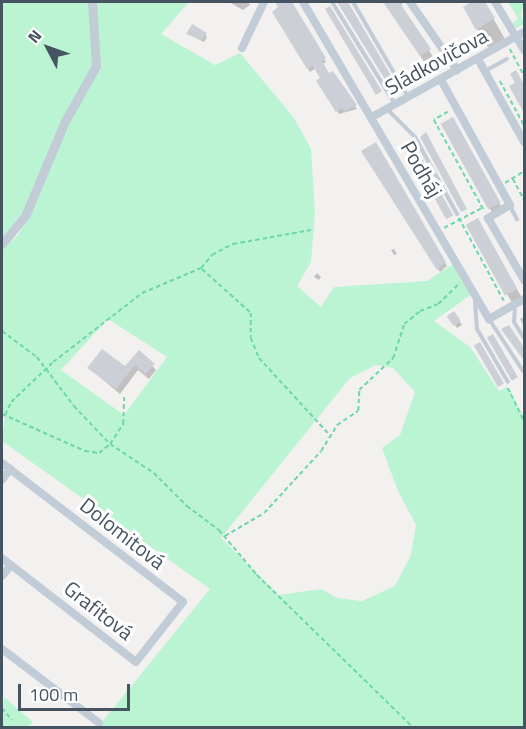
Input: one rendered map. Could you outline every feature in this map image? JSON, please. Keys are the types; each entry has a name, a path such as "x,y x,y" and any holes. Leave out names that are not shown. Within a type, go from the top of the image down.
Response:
{"street":[{"path":"2,244 26,214 64,123 96,66 92,2"},
{"path":"242,48 264,2"},
{"name":"Podháj","path":"303,2 489,320"},
{"path":"410,2 457,70"},
{"name":"Sládkovičova","path":"495,2 525,50"},
{"name":"Sládkovičova","path":"372,117 525,32"},
{"path":"478,59 525,142"},
{"path":"441,80 510,205 488,218 525,280"},
{"path":"489,320 525,299"},
{"name":"Dolomitová","path":"2,463 183,602 159,633"},
{"path":"2,480 10,469"},
{"name":"Grafitová","path":"2,558 136,662 159,633"},
{"path":"2,576 11,565"},
{"path":"2,649 99,723"},
{"path":"90,717 96,709"}],"lane":[{"path":"333,2 395,105"},
{"path":"353,2 408,98"},
{"path":"485,71 507,59"},
{"path":"387,109 415,137 458,217"},
{"path":"510,205 517,219"},
{"path":"475,296 477,329 508,382"},
{"path":"511,307 514,322 525,338"},
{"path":"489,320 523,371"}],"path":[{"path":"506,43 525,75"},
{"path":"456,108 434,120 488,218"},
{"path":"499,186 525,171"},
{"path":"512,178 525,200"},
{"path":"438,231 458,217 482,207"},
{"path":"458,217 511,307"},
{"path":"5,415 11,402 47,368 142,293 201,268 212,255 233,244 311,230"},
{"path":"201,268 251,313 251,338 259,357 329,434"},
{"path":"224,536 264,513 321,451 329,434 358,411 358,390 393,358 404,324 420,310 438,304 464,278"},
{"path":"2,331 47,368 74,406 110,444 154,473 224,536 257,575 414,728"},
{"path":"508,382 525,421"},
{"path":"2,414 85,451 99,453 110,444 126,415 124,396"},
{"path":"2,708 12,720"}],"green space":[{"path":"2,2 189,2 161,34 215,65 240,53 294,118 311,149 315,213 311,262 297,286 321,307 334,287 427,281 453,264 472,294 434,321 470,347 499,391 508,387 524,417 524,727 98,727 210,589 2,441 5,416 2,413 2,251 18,235 34,207 21,214 2,239","holes":["108,319 167,357 124,415 61,370","376,365 393,368 415,392 400,435 382,448 398,491 416,525 411,555 395,586 362,601 337,598 321,589 279,595 221,538 350,378"]},
{"path":"508,2 524,2 521,16 524,24 517,28 512,24 518,18"},
{"path":"4,697 33,722 28,727 2,727"}],"building":[{"path":"275,2 292,2 326,58 322,61 329,73 333,71 357,105 344,112 342,108 336,112 316,81 320,78 313,66 307,69 272,12 278,7"},
{"path":"337,2 348,2 392,77 386,81"},
{"path":"383,2 399,2 431,49 420,56"},
{"path":"471,2 485,2 495,18 476,30 463,7"},
{"path":"330,6 382,91 376,95 325,9"},
{"path":"192,24 207,33 202,40 186,34"},
{"path":"516,70 525,86 525,115 509,86 515,83 510,74"},
{"path":"453,117 501,203 488,210 441,124"},
{"path":"426,132 467,209 461,212 420,137"},
{"path":"412,141 453,215 446,219 405,145"},
{"path":"376,142 446,262 437,270 361,151"},
{"path":"478,218 517,289 505,296 466,225"},
{"path":"454,311 461,321 454,326 447,316"},
{"path":"509,325 525,349 525,362 501,329"},
{"path":"493,334 518,377 512,381 487,338"},
{"path":"480,342 504,384 498,387 474,346"},
{"path":"102,349 125,366 139,350 155,364 145,374 135,365 116,389 87,368"}]}
